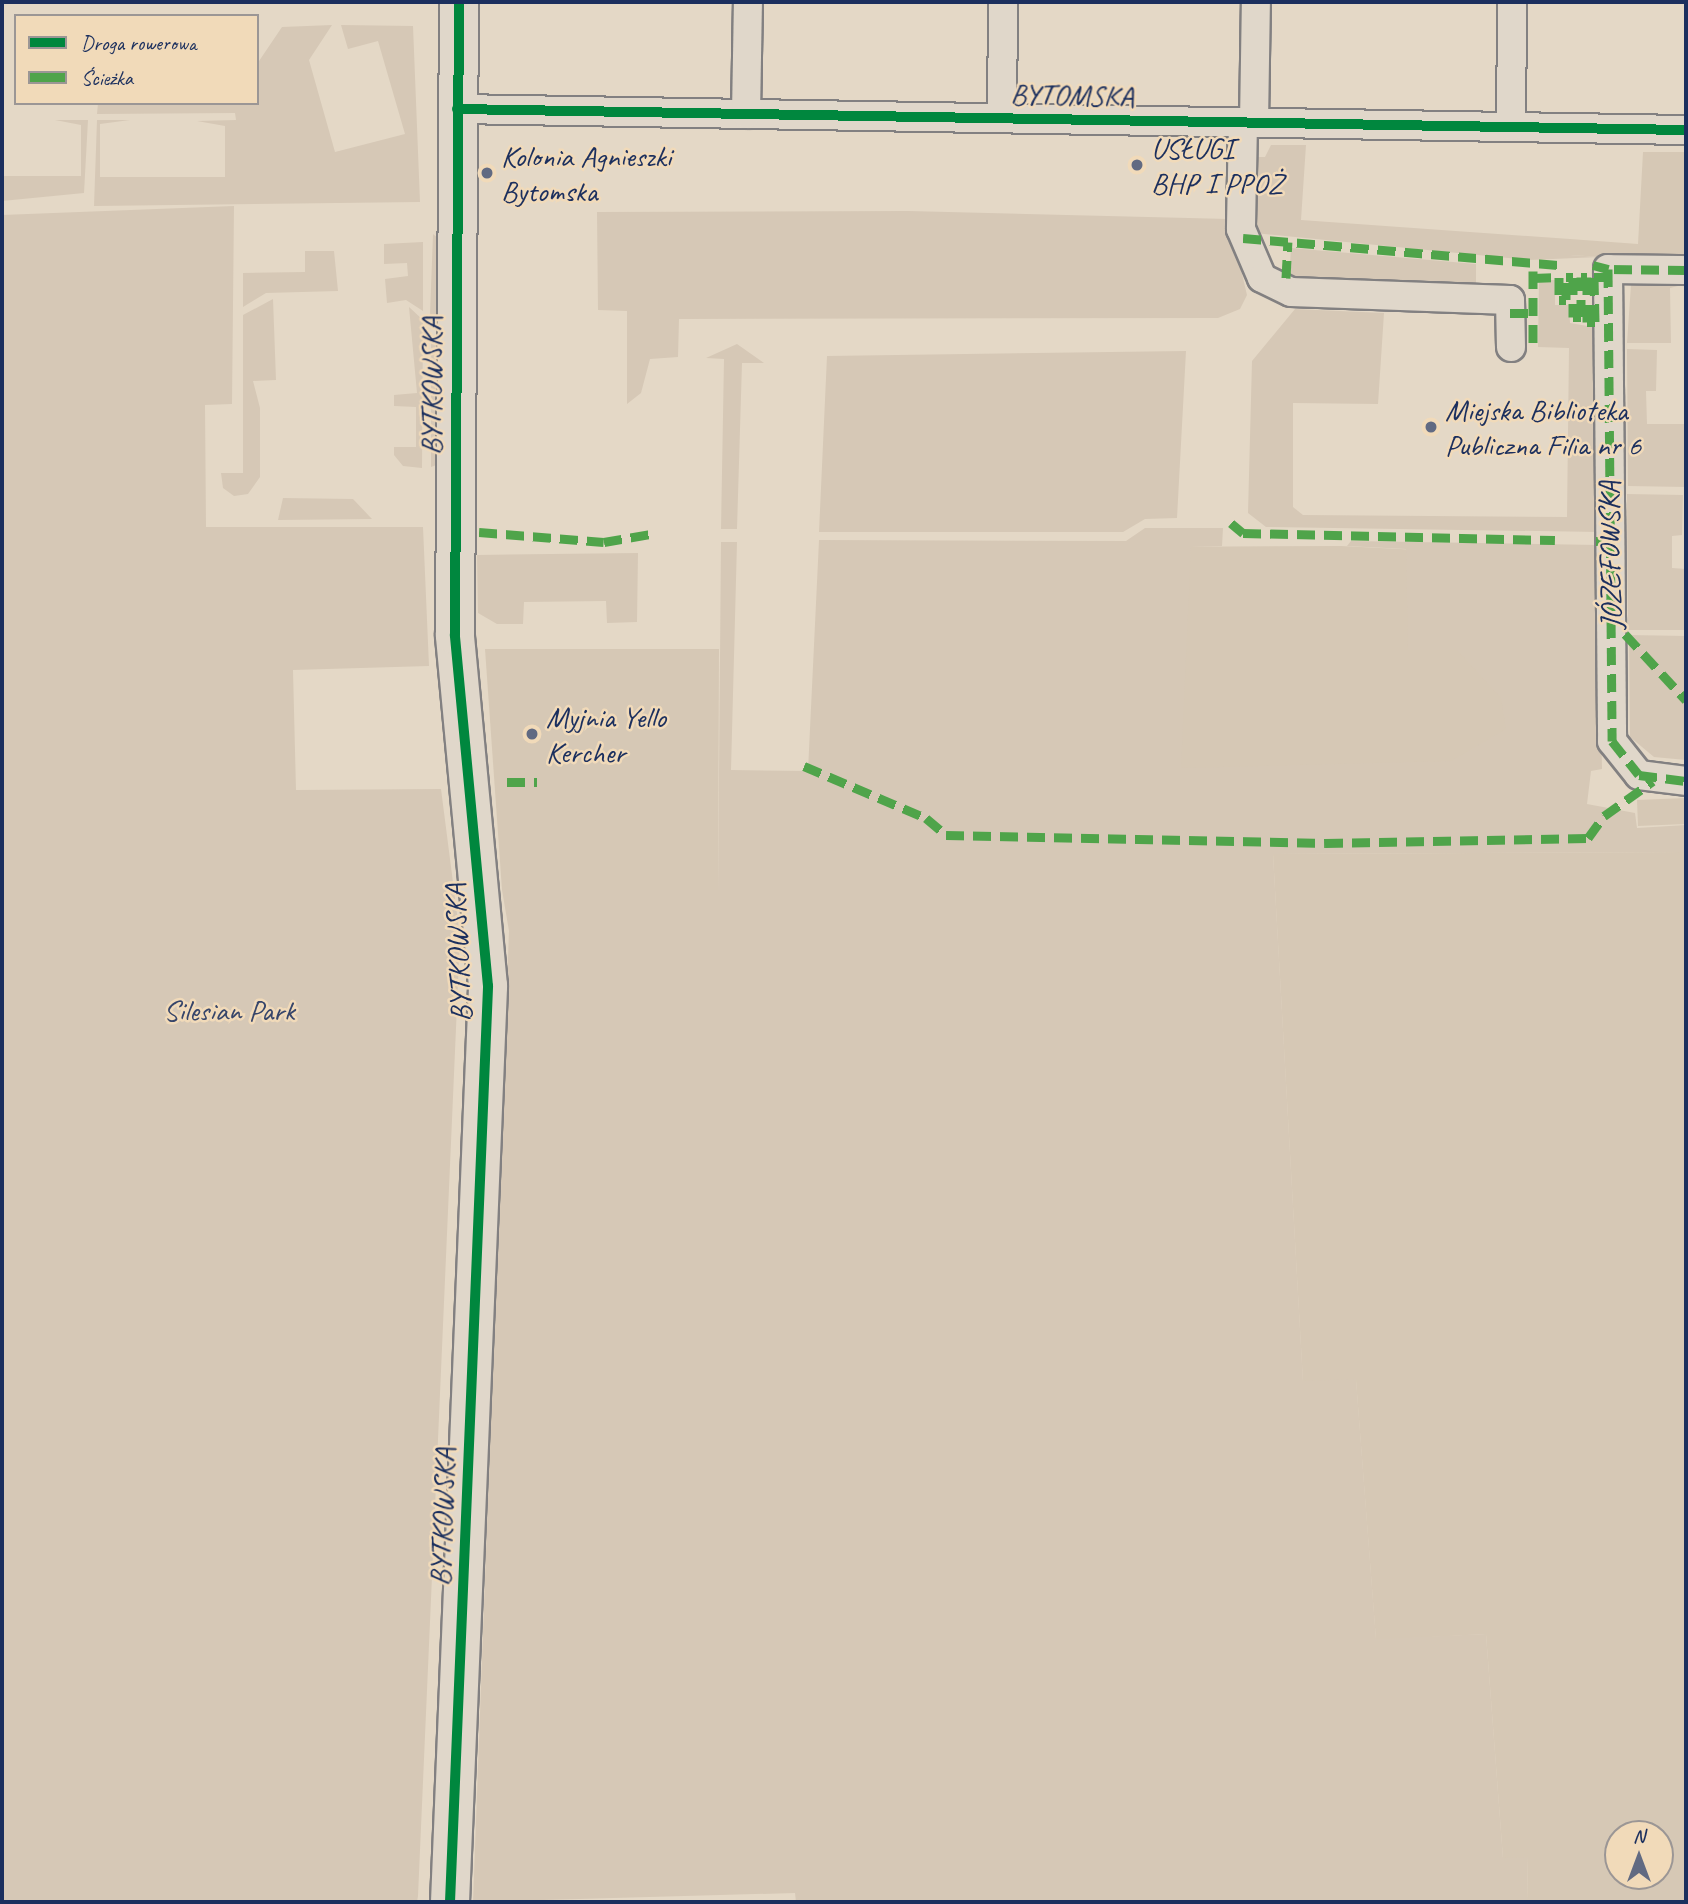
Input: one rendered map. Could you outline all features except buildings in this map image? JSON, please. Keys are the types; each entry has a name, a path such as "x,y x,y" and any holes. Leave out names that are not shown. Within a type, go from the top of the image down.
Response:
{"street":[{"name":"BYTKOWSKA","path":"450,1902 488,986 455,635 459,2"},
{"path":"746,114 748,2"},
{"path":"1002,118 1003,2"},
{"path":"1256,2 1241,229 1262,278 1291,292 1510,300 1511,347"},
{"path":"1511,126 1512,2"},
{"name":"BYTOMSKA","path":"457,109 1686,130"},
{"name":"JÓZEFOWSKA","path":"1686,270 1608,269 1612,741 1639,775 1686,781"}],"shaded area":[{"path":"1643,152 1686,152 1686,262 1569,255 1570,239 1638,244"},
{"path":"1341,546 1536,556 1540,793 944,802 946,548"},
{"path":"485,649 719,649 718,890 502,890"},
{"path":"1686,798 1686,824 1638,826 1637,800"},
{"path":"1686,852 1686,1902 1527,1902 1528,1858 1503,1858 1486,1634 1376,1640 1356,1380 1303,1382 1273,854"}],"green space":[{"path":"332,25 309,60 335,152 405,134 378,41 348,49 341,25 413,26 420,202 94,206 97,120 130,120 100,124 100,177 225,177 225,126 197,121 236,120 235,113 97,114 98,105 259,105 259,61 282,27"},
{"path":"55,120 88,120 84,193 2,201 2,176 81,176 81,125"},
{"path":"1271,145 1306,145 1301,220 1570,239 1570,255 1599,257 1529,260 1254,233 1253,157 1265,157"},
{"name":"Silesian Park","path":"234,206 232,404 205,405 206,527 423,527 429,666 293,670 296,790 441,789 460,937 418,1896 417,1902 2,1902 2,215"},
{"path":"908,211 1229,219 1247,295 1240,309 1218,318 679,319 678,357 650,359 641,393 627,404 627,311 598,310 597,212"},
{"path":"433,234 440,240 439,315 430,315"},
{"path":"423,242 423,311 406,300 387,303 385,279 408,276 407,263 384,264 384,244"},
{"path":"1291,248 1476,264 1476,285 1289,279"},
{"path":"305,251 334,251 338,291 266,293 243,307 243,273 305,272"},
{"path":"1539,280 1555,280 1555,305 1569,305 1570,323 1599,328 1599,532 1266,527 1248,513 1252,361 1295,309 1384,313 1378,404 1293,403 1293,507 1303,515 1567,517 1569,348 1538,347"},
{"path":"1686,284 1670,288 1671,343 1627,343 1631,285"},
{"path":"273,299 276,380 253,381 260,408 260,477 248,494 234,496 223,488 221,473 243,473 243,315"},
{"path":"409,307 423,320 422,468 403,466 394,455 394,447 416,447 416,407 394,406 394,395 417,393"},
{"path":"431,337 440,337 439,464 431,467"},
{"path":"737,344 764,363 742,363 737,529 721,529 724,359 706,358"},
{"path":"1627,349 1657,350 1656,391 1646,391 1647,424 1686,424 1686,487 1628,486"},
{"path":"1186,351 1177,518 1145,519 1123,532 819,532 827,356"},
{"path":"1627,494 1683,495 1682,535 1672,536 1672,568 1686,569 1686,630 1628,630"},
{"path":"283,498 353,499 372,519 278,520"},
{"path":"1145,528 1223,528 1222,546 1191,547 1181,768 1451,761 1506,729 1501,698 1457,650 1408,650 1406,549 1347,546 1351,541 1598,545 1602,769 1591,771 1587,804 1635,813 1637,828 1686,825 1686,852 1273,854 1303,1381 1356,1379 1376,1639 1486,1634 1503,1858 1528,1857 1527,1902 796,1902 795,1893 473,1902 509,931 502,890 718,890 721,542 737,542 731,770 808,771 819,540 1126,541"},
{"path":"638,553 637,622 607,623 606,601 524,602 523,624 497,624 478,613 477,555"},
{"path":"1629,635 1686,636 1686,760 1654,757 1630,737"}],"marked path":[{"path":"1243,238 1561,265"},
{"path":"1286,278 1288,242"},
{"path":"1593,265 1608,269"},
{"path":"1686,270 1608,269 1612,741 1639,775 1686,781"},
{"path":"1533,271 1533,347"},
{"path":"1533,278 1559,277 1559,300 1566,300 1566,277 1573,277 1573,317 1581,317 1581,277 1587,277 1587,322 1595,322 1594,277 1608,277"},
{"path":"1510,313 1533,313"},
{"path":"1231,523 1243,533 1555,540"},
{"path":"479,532 604,542 651,534"},
{"path":"1596,541 1610,541"},
{"path":"1625,634 1686,700"},
{"path":"804,766 926,818 946,835 1325,843 1588,838 1604,816 1653,781"},
{"path":"507,782 537,782"}],"cycle path":[{"path":"450,1902 488,986 455,635 459,2"},
{"path":"457,109 1686,130"}],"place":[{"name":"USŁUGI BHP I PPOŻ","path":"1137,165"},
{"name":"Kolonia Agnieszki Bytomska","path":"487,173"},
{"name":"Miejska Biblioteka Publiczna Filia nr 6","path":"1431,427"},
{"name":"Myjnia Yello Kercher","path":"532,734"}]}
